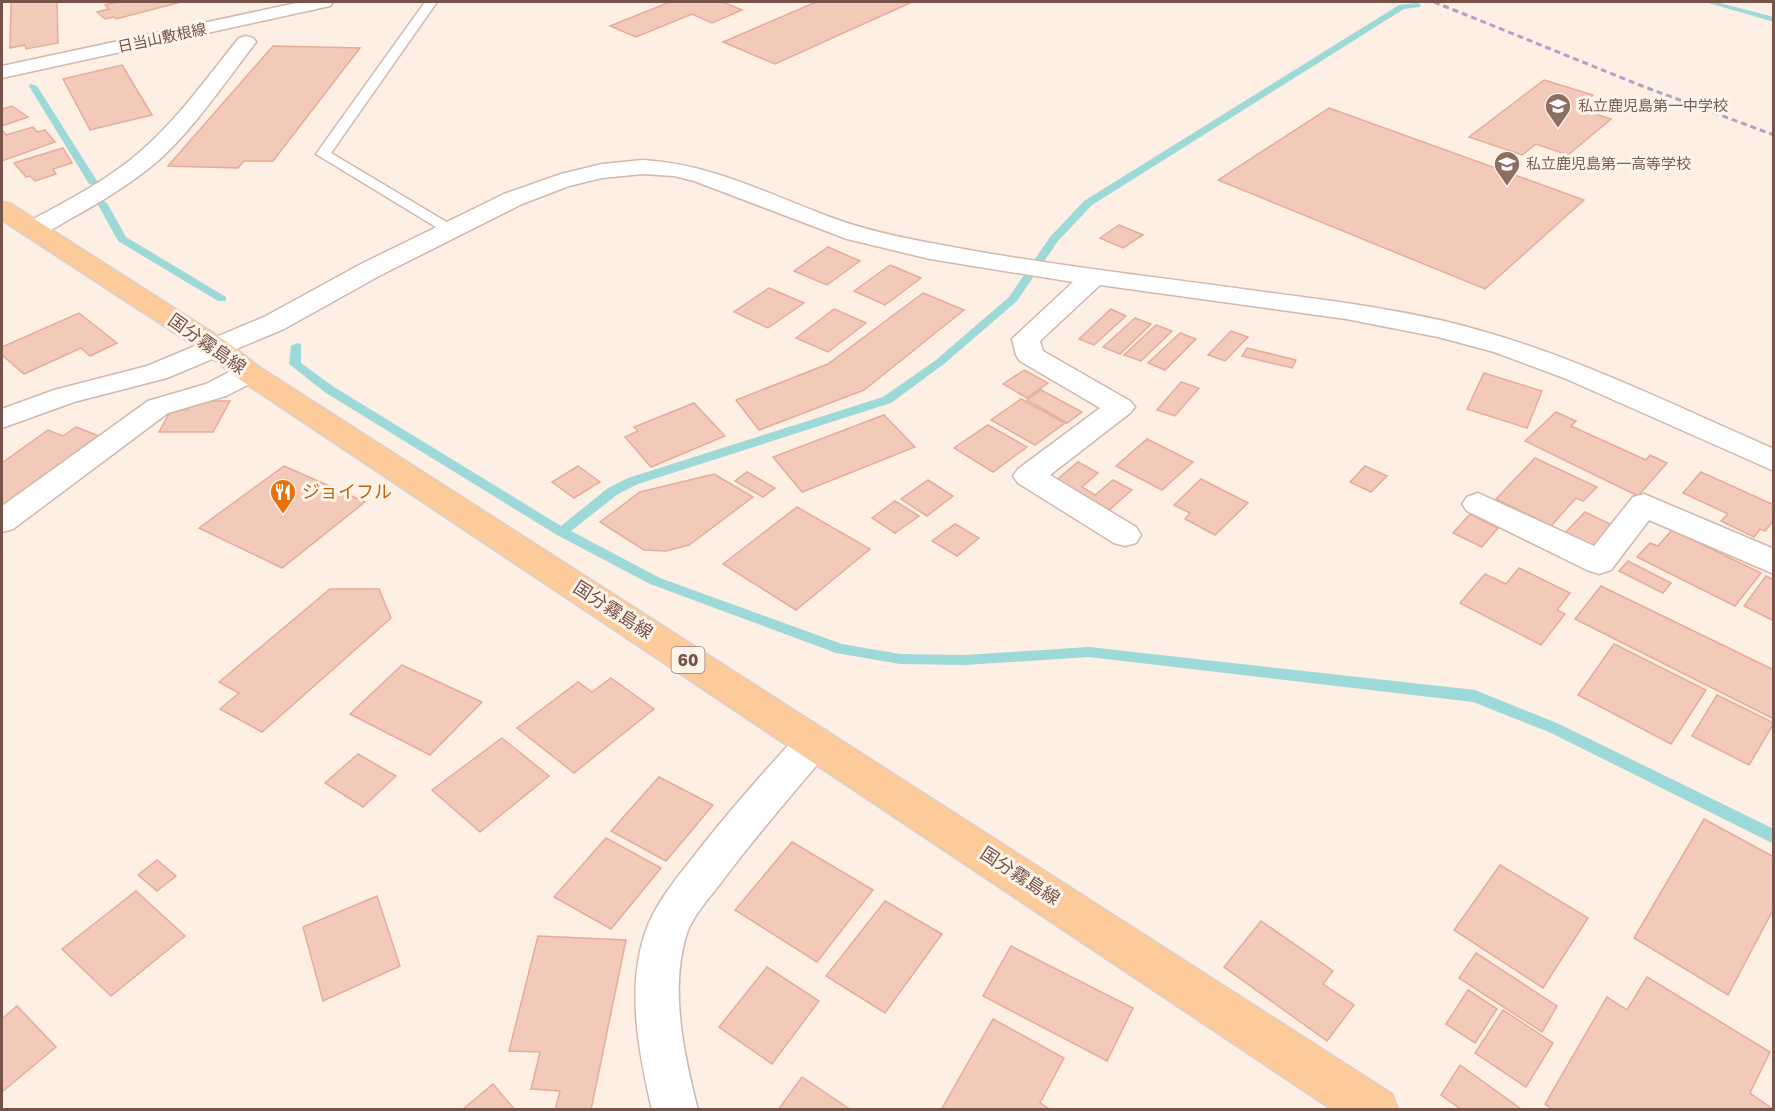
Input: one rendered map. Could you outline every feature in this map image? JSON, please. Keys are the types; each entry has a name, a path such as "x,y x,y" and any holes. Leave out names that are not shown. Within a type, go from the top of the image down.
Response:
{"main road":[{"name":"国分霧島線","path":"2,209 1376,1110"}],"street":[{"name":"日当山敷根線","path":"2,72 322,2"},
{"path":"33,230 101,192 142,163 166,140 246,42"},
{"path":"2,419 64,396 157,372 217,348 274,323 370,270 513,199 561,181 602,171 644,167 674,169 744,190 808,218 856,234 930,251 1060,272 1346,311 1441,329 1504,346 1574,372 1773,461"},
{"path":"1095,276 1026,339 1030,355 1120,407 1029,476 1125,535"},
{"path":"2,521 158,406 216,390 249,373"},
{"path":"1478,504 1599,562 1644,505 1773,563"},
{"path":"675,1110 664,1064 658,1000 664,940 677,911 727,843 814,742"}],"lane":[{"path":"430,2 323,154 449,230"}],"building":[{"path":"11,2 57,2 58,43 26,49 25,45 10,48"},
{"path":"117,2 181,2 116,19 114,17 105,19 97,12 109,9 105,5"},
{"path":"670,2 723,2 742,10 712,23 692,14 636,37 610,26"},
{"path":"816,2 912,2 775,64 723,42"},
{"path":"273,46 360,48 273,161 244,161 238,168 168,166"},
{"path":"122,65 152,115 90,130 63,79"},
{"path":"1544,80 1593,95 1578,108 1611,119 1568,155 1536,144 1522,155 1469,137"},
{"path":"12,106 28,117 2,126 2,109"},
{"path":"1329,108 1584,200 1485,289 1218,180"},
{"path":"33,127 37,132 45,130 55,142 2,161 2,130 6,135"},
{"path":"63,148 72,163 53,169 56,174 35,181 30,176 26,177 14,163"},
{"path":"1119,225 1143,235 1123,248 1100,238"},
{"path":"828,247 860,261 827,285 794,271"},
{"path":"890,265 921,278 885,305 854,291"},
{"path":"769,288 804,303 768,328 734,312"},
{"path":"923,293 964,310 864,390 759,430 736,400 828,364"},
{"path":"834,309 866,323 828,352 796,338"},
{"path":"1111,309 1126,316 1094,345 1079,339"},
{"path":"79,313 117,343 90,356 81,348 24,374 2,355 2,347"},
{"path":"1135,318 1151,324 1120,354 1103,347"},
{"path":"1156,325 1172,331 1141,361 1124,355"},
{"path":"1231,331 1248,337 1225,361 1208,355"},
{"path":"1180,333 1196,339 1165,370 1148,363"},
{"path":"1247,348 1296,360 1292,368 1242,356"},
{"path":"1024,370 1048,383 1027,398 1003,384"},
{"path":"1484,373 1542,391 1527,428 1467,409"},
{"path":"1181,382 1199,388 1175,416 1157,410"},
{"path":"1041,390 1082,412 1067,423 1027,400"},
{"path":"1021,399 1065,423 1035,445 991,420"},
{"path":"192,401 230,401 213,432 159,432 171,410 187,410"},
{"path":"694,403 725,436 651,467 625,437 638,431 634,427"},
{"path":"1556,412 1576,421 1571,426 1646,460 1650,455 1667,463 1638,496 1525,441"},
{"path":"884,415 915,447 802,492 773,457"},
{"path":"988,425 1027,447 993,472 954,448"},
{"path":"76,427 104,438 2,512 2,463 48,430 63,436"},
{"path":"1147,439 1193,462 1162,490 1116,466"},
{"path":"1535,458 1597,487 1583,501 1576,498 1551,526 1496,499"},
{"path":"1078,462 1098,473 1082,487 1095,495 1113,480 1132,490 1108,511 1054,482"},
{"name":"ジョイフル","path":"284,466 365,502 282,568 199,528"},
{"path":"578,466 600,482 574,498 552,482"},
{"path":"1365,466 1387,476 1371,492 1350,482"},
{"path":"747,472 775,488 763,497 735,481"},
{"path":"1701,472 1774,505 1774,520 1765,531 1760,529 1754,537 1721,521 1728,514 1683,493"},
{"path":"714,474 753,497 689,545 666,551 644,550 600,522 640,492"},
{"path":"1201,479 1248,503 1215,535 1185,519 1190,513 1174,505"},
{"path":"928,480 953,496 927,516 901,499"},
{"path":"895,501 919,516 895,533 872,518"},
{"path":"797,507 870,549 796,610 723,564"},
{"path":"1585,512 1614,526 1593,548 1564,534"},
{"path":"1470,514 1498,528 1482,547 1453,533"},
{"path":"955,524 979,538 957,556 932,541"},
{"path":"1672,530 1761,573 1735,606 1637,557 1650,543 1658,546"},
{"path":"1628,561 1671,583 1663,593 1619,571"},
{"path":"1519,568 1570,593 1557,610 1565,614 1541,645 1460,603 1485,574 1506,584"},
{"path":"1766,576 1774,580 1774,621 1744,606"},
{"path":"1601,586 1774,670 1774,719 1575,619"},
{"path":"330,589 379,589 391,618 262,732 220,709 239,693 219,682"},
{"path":"1614,644 1706,690 1671,744 1578,695"},
{"path":"402,665 482,702 430,755 350,714"},
{"path":"611,678 654,709 574,773 517,728 578,682 592,692"},
{"path":"1717,695 1774,723 1749,765 1692,736"},
{"path":"502,738 549,776 480,832 432,790"},
{"path":"358,754 396,776 363,807 325,783"},
{"path":"659,777 713,805 666,861 611,831"},
{"path":"1704,819 1774,857 1774,908 1728,995 1634,938"},
{"path":"606,838 661,868 611,929 554,897"},
{"path":"792,842 873,890 817,962 735,910"},
{"path":"157,860 176,876 157,891 138,875"},
{"path":"1500,865 1588,918 1543,988 1454,930"},
{"path":"136,891 185,936 111,996 62,949"},
{"path":"377,896 400,966 323,1001 303,927"},
{"path":"885,901 942,934 885,1013 826,976"},
{"path":"1261,921 1333,971 1323,984 1354,1005 1327,1041 1224,967"},
{"path":"538,936 626,940 591,1110 555,1110 560,1091 531,1089 540,1052 509,1051"},
{"path":"1011,946 1133,1008 1107,1061 983,996"},
{"path":"1476,953 1557,1006 1542,1032 1459,978"},
{"path":"767,967 819,1001 772,1064 719,1027"},
{"path":"1647,977 1770,1052 1750,1093 1774,1110 1553,1110 1545,1104 1607,997 1627,1010"},
{"path":"1468,990 1497,1009 1475,1043 1446,1024"},
{"path":"17,1006 56,1047 2,1092 2,1019"},
{"path":"1503,1010 1553,1043 1526,1087 1475,1053"},
{"path":"993,1019 1064,1058 1040,1103 1051,1110 941,1110"},
{"path":"1460,1065 1521,1110 1462,1110 1441,1095"},
{"path":"802,1077 851,1110 778,1110"},
{"path":"493,1084 515,1110 462,1110"}],"waterway":[{"path":"1709,2 1774,20"},
{"path":"562,532 613,491 633,481 887,400 940,362 1013,299 1054,239 1088,203 1402,7 1417,5"},
{"path":"33,86 94,184"},
{"path":"102,203 122,239 222,299"},
{"path":"297,346 295,364 330,390 562,532"},
{"path":"562,532 655,581 841,649 900,659 965,660 1089,652 1475,696 1554,728 1774,837"}],"railway":[{"path":"1434,2 1642,86 1774,135"}],"place":[{"name":"私立鹿児島第一中学校","path":"1558,129"},
{"name":"私立鹿児島第一高等学校","path":"1507,187"},
{"name":"ジョイフル","path":"283,515"}]}
